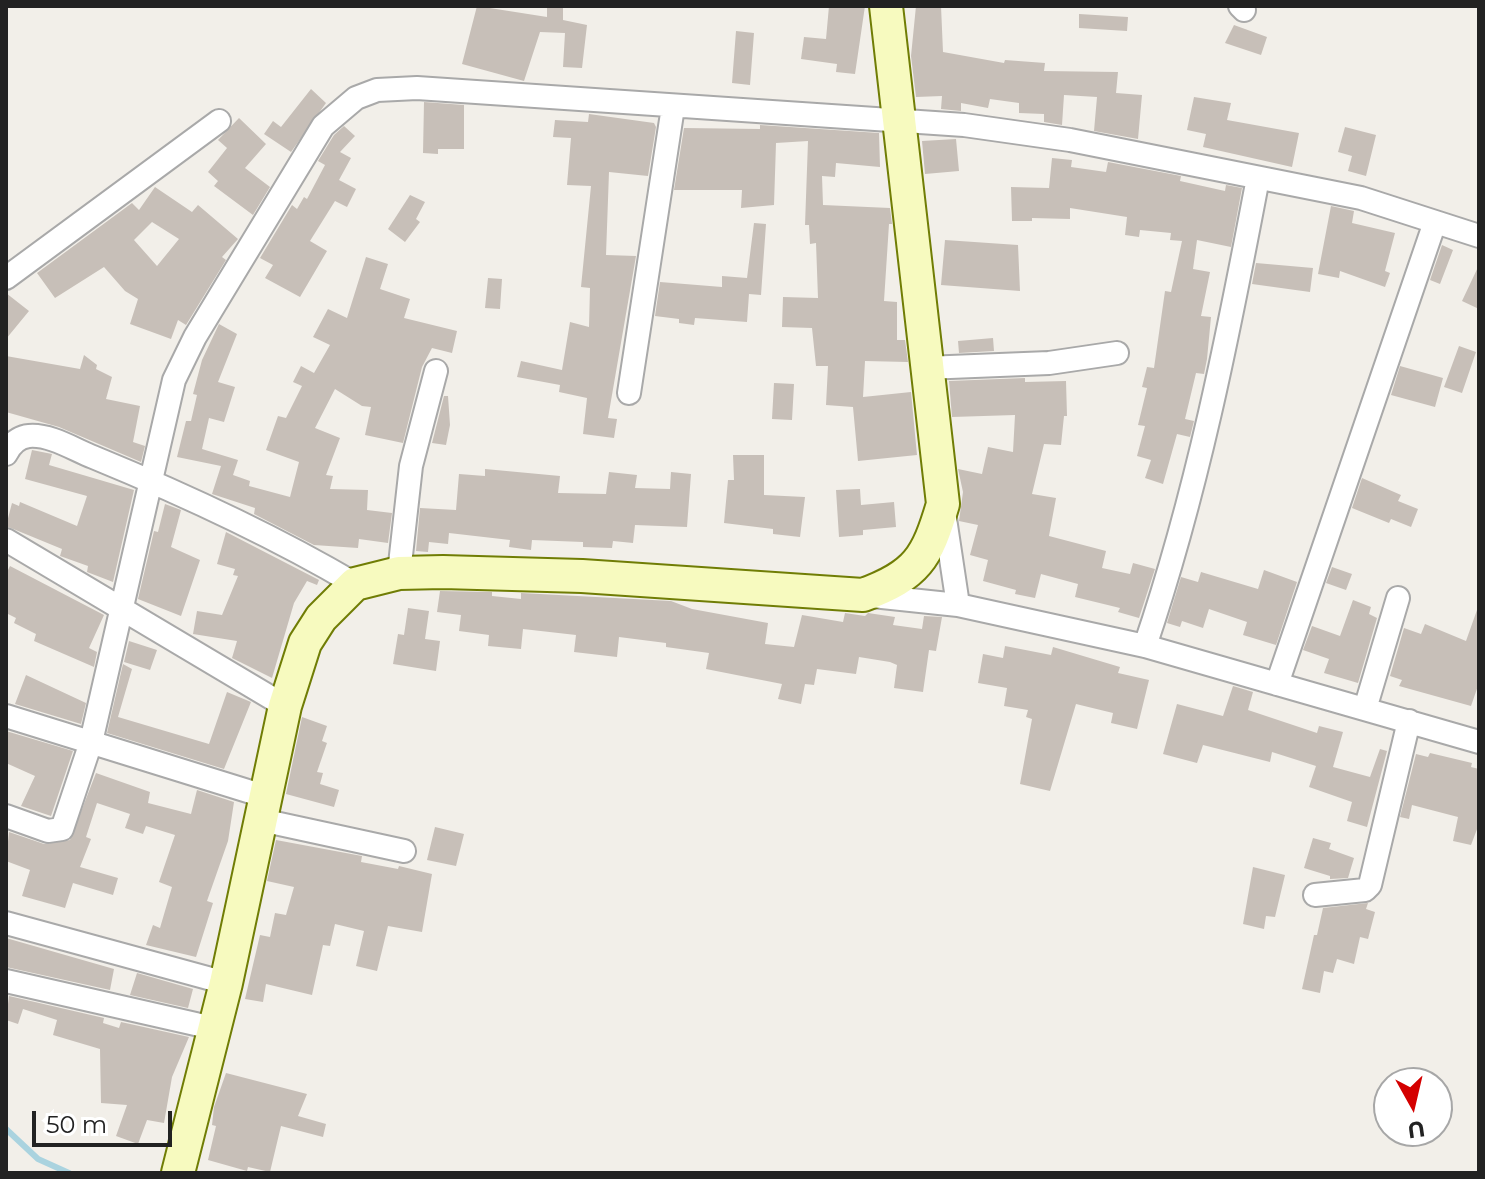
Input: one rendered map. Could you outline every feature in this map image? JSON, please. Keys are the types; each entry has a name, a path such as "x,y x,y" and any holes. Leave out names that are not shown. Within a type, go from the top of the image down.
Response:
{"main road":[{"path":"178,1173 226,983 285,706 305,643 321,618 355,584 399,573 582,576 863,595 897,581 915,569 935,534 943,504 925,368 886,6"}],"street":[{"path":"6,816 48,831 62,829 91,742 167,402 195,337 323,126 340,109 377,90 395,88 898,119 1070,140 1361,198 1479,236"},
{"path":"629,393 673,107"},
{"path":"6,278 219,121"},
{"path":"1145,646 1177,551 1201,458 1258,178"},
{"path":"1277,684 1435,222"},
{"path":"925,368 1049,363 1117,353"},
{"path":"399,573 411,466 436,371"},
{"path":"6,454 19,440 39,436 149,481 309,557 355,584"},
{"path":"943,504 958,605"},
{"path":"6,540 285,706"},
{"path":"863,595 958,605 1145,646 1479,742"},
{"path":"1365,709 1398,598"},
{"path":"6,716 91,742 264,809 404,851"},
{"path":"1315,895 1365,890 1370,885 1409,721"},
{"path":"6,923 226,983"},
{"path":"6,981 213,1028"}],"building":[{"path":"477,6 547,17 547,6 563,6 563,20 587,25 582,68 563,67 565,33 540,32 524,81 462,64"},
{"path":"829,6 865,6 855,74 836,72 837,64 801,59 804,37 826,39"},
{"path":"916,6 941,6 943,52 1004,63 1005,60 1045,63 1044,71 1118,72 1116,93 1142,95 1138,139 1094,131 1097,97 1064,95 1062,125 1044,122 1044,114 1019,113 1019,103 990,99 988,108 961,103 961,111 941,109 942,96 916,97 911,56"},
{"path":"1079,14 1128,17 1127,31 1079,28"},
{"path":"1234,25 1267,37 1261,55 1225,43"},
{"path":"736,31 754,33 750,85 732,83"},
{"path":"311,89 326,103 291,152 264,134 273,121 281,127"},
{"path":"1194,97 1231,103 1227,120 1299,133 1292,167 1203,147 1206,134 1187,130"},
{"path":"424,102 464,105 464,149 438,149 438,154 423,153"},
{"path":"589,114 654,123 656,127 648,176 609,172 606,255 636,256 608,418 617,419 614,438 583,434 587,398 559,392 560,385 517,377 521,361 562,370 570,322 589,327 590,288 581,287 591,186 567,185 571,138 553,137 555,120 588,122"},
{"path":"239,118 266,144 245,168 270,187 253,215 214,186 218,181 208,172 227,148 218,140"},
{"path":"760,125 879,133 880,167 836,163 835,177 822,176 823,205 890,208 892,224 889,224 884,301 897,302 897,340 905,340 908,362 865,361 863,397 911,392 917,455 858,461 853,407 826,405 828,366 816,366 812,328 782,327 783,297 818,298 816,243 810,244 809,225 805,225 808,141 776,143 774,205 741,208 742,190 674,190 684,128 760,129"},
{"path":"344,126 355,136 340,152 351,158 339,180 356,189 347,207 335,201 310,241 327,251 300,297 265,278 273,265 260,258 292,205 297,209 304,197 307,199 325,165 318,161 334,135"},
{"path":"1345,127 1376,135 1366,176 1348,171 1352,156 1338,152"},
{"path":"956,139 959,171 925,174 922,141"},
{"path":"1052,158 1072,160 1071,167 1106,172 1108,162 1181,176 1180,181 1225,191 1226,185 1242,188 1231,247 1197,240 1193,269 1210,272 1201,316 1211,317 1207,359 1204,374 1196,373 1185,419 1194,421 1190,437 1177,434 1163,484 1145,478 1151,460 1137,456 1145,426 1138,425 1147,388 1142,387 1147,367 1154,368 1165,291 1171,292 1182,241 1170,240 1171,233 1140,230 1139,237 1125,235 1127,217 1070,208 1070,219 1012,221 1011,187 1049,188"},
{"path":"155,187 192,212 198,205 238,239 222,257 226,260 186,325 178,320 171,339 130,324 138,299 125,291 104,267 55,298 37,273 132,203 139,210","holes":["152,222 179,239 157,266 134,240"]},
{"path":"410,195 425,202 416,219 420,222 405,242 388,229"},
{"path":"1331,206 1354,211 1352,223 1395,233 1385,271 1390,273 1385,287 1340,271 1339,278 1318,274"},
{"path":"754,223 766,224 761,295 749,294 747,322 695,318 694,325 679,323 679,319 655,316 660,282 722,287 722,276 747,278"},
{"path":"945,240 1018,245 1020,291 941,285"},
{"path":"1442,245 1453,250 1440,284 1430,280"},
{"path":"366,257 388,264 380,289 410,299 404,318 457,331 452,353 432,348 422,367 403,443 365,435 371,407 362,406 335,389 315,428 340,438 326,475 333,476 330,489 368,490 367,510 392,513 388,543 359,539 358,548 314,545 254,514 255,508 212,494 221,466 177,457 186,421 191,421 197,395 193,394 202,360 219,324 237,334 218,382 235,387 224,422 209,418 202,449 238,460 233,475 250,481 249,486 290,497 299,462 266,450 278,416 286,418 302,386 293,382 301,366 314,373 330,345 313,337 328,309 347,318"},
{"path":"1256,263 1313,268 1310,292 1252,284"},
{"path":"1479,265 1479,309 1462,301"},
{"path":"488,278 502,279 500,309 485,308"},
{"path":"6,293 29,311 6,339"},
{"path":"993,338 994,351 959,353 958,341"},
{"path":"1459,346 1476,352 1462,393 1444,387"},
{"path":"84,355 97,365 96,369 112,377 106,399 140,406 133,442 145,446 141,462 59,427 6,412 6,356 80,369"},
{"path":"1400,366 1443,378 1435,407 1391,395"},
{"path":"1025,378 1025,382 1066,381 1067,416 1064,416 1061,445 1044,444 1032,494 1056,498 1049,536 1106,551 1102,568 1130,574 1133,563 1155,569 1139,618 1118,612 1120,608 1075,597 1078,584 1041,574 1035,598 1015,594 1016,590 983,581 988,560 970,555 978,525 959,521 963,492 958,469 982,474 988,447 1013,452 1015,415 952,417 949,381"},
{"path":"774,383 794,384 792,420 772,419"},
{"path":"444,396 448,396 450,425 446,445 432,443"},
{"path":"32,450 52,454 49,465 134,490 113,582 87,572 88,566 60,556 62,549 6,526 12,503 19,506 20,502 77,526 87,496 25,479"},
{"path":"733,455 764,455 764,495 805,497 800,537 773,534 773,529 724,523 728,480 734,480"},
{"path":"485,469 560,476 558,493 606,494 609,472 637,475 635,488 670,489 671,472 691,474 687,527 635,525 633,543 613,541 612,548 583,547 583,542 532,540 531,550 509,547 510,540 449,533 448,544 429,542 428,552 416,551 420,508 456,510 459,474 485,476"},
{"path":"1362,478 1401,495 1398,501 1418,509 1411,527 1391,519 1389,523 1352,508"},
{"path":"860,489 861,505 894,502 896,527 863,530 863,535 839,537 836,490"},
{"path":"165,504 181,510 171,547 200,560 181,616 138,599 154,531 158,532"},
{"path":"226,532 319,580 317,585 307,581 294,603 272,678 232,658 237,641 193,634 197,611 222,615 238,576 233,575 235,569 217,564"},
{"path":"10,566 104,615 89,648 97,652 94,667 34,641 36,634 14,623 16,618 6,613 6,574"},
{"path":"1332,567 1352,574 1346,590 1326,583"},
{"path":"1264,570 1297,582 1276,645 1243,635 1247,622 1209,609 1203,628 1182,621 1180,627 1167,623 1181,577 1198,582 1201,572 1258,589"},
{"path":"440,591 492,592 492,596 521,599 521,593 671,601 692,609 768,623 765,644 794,647 802,615 843,622 845,613 865,616 868,613 895,617 893,625 922,629 924,616 942,617 936,651 929,650 923,692 894,688 897,665 859,657 856,674 817,669 814,685 805,684 801,704 778,699 782,684 706,669 709,653 666,647 666,643 619,637 617,657 574,652 576,635 523,629 521,649 488,646 489,635 459,631 461,615 437,612"},
{"path":"1353,600 1371,607 1369,614 1377,618 1358,683 1324,673 1329,659 1303,650 1312,626 1340,636"},
{"path":"408,608 429,611 425,639 440,641 436,671 393,664 398,634 404,635"},
{"path":"1477,610 1479,683 1471,706 1399,686 1402,680 1390,676 1404,628 1421,634 1425,624 1466,641"},
{"path":"129,641 157,650 150,670 124,662"},
{"path":"1005,646 1051,655 1053,647 1120,667 1118,673 1149,680 1137,729 1111,723 1113,713 1076,704 1050,791 1020,784 1032,719 1026,717 1028,710 1004,706 1007,688 978,683 983,654 1003,658"},
{"path":"123,664 132,669 118,717 209,744 227,692 251,702 224,769 107,733"},
{"path":"26,675 86,703 81,724 15,704"},
{"path":"1233,686 1253,692 1248,710 1317,733 1319,726 1343,732 1333,767 1370,777 1380,749 1387,751 1367,827 1347,821 1352,802 1309,787 1316,766 1272,752 1270,762 1203,745 1197,763 1163,754 1177,704 1223,716"},
{"path":"302,717 327,726 322,741 327,743 317,772 323,773 320,784 339,790 334,807 286,794"},
{"path":"6,731 73,751 51,816 21,806 35,776 6,763"},
{"path":"1430,753 1472,763 1471,767 1479,769 1479,824 1471,845 1453,841 1458,817 1412,805 1409,819 1400,817 1416,754 1428,757"},
{"path":"96,773 150,792 148,803 191,814 197,790 234,802 228,841 207,901 213,903 196,957 146,945 153,925 160,928 172,887 159,882 175,835 146,826 143,834 125,828 130,814 97,803 86,837 91,839 80,867 118,878 113,895 73,883 65,908 22,896 30,870 6,861 9,832 44,844 70,840"},
{"path":"435,827 464,834 456,866 427,860"},
{"path":"1313,838 1331,843 1329,849 1354,858 1348,878 1330,879 1330,876 1304,868"},
{"path":"276,840 362,856 361,862 432,874 422,932 388,926 377,971 356,966 364,931 335,924 330,946 323,945 312,995 266,984 263,1002 245,999 260,935 270,937 275,913 286,915 294,887 267,881"},
{"path":"1253,867 1285,875 1275,917 1266,916 1264,929 1243,924"},
{"path":"1368,903 1366,909 1375,912 1368,939 1360,937 1354,964 1337,959 1333,973 1324,971 1320,993 1302,989 1323,908"},
{"path":"6,938 114,969 110,990 6,967"},
{"path":"137,973 193,989 188,1008 130,995"},
{"path":"9,996 104,1018 103,1023 119,1028 121,1022 189,1037 172,1077 164,1123 147,1120 138,1144 116,1136 127,1105 101,1103 100,1049 53,1035 57,1020 23,1009 18,1024 6,1020"},
{"path":"226,1073 307,1094 298,1116 326,1124 323,1137 281,1126 270,1172 248,1167 247,1171 208,1160 216,1126 212,1125 214,1107"}],"waterway":[{"path":"6,1129 38,1159 69,1173"}]}
